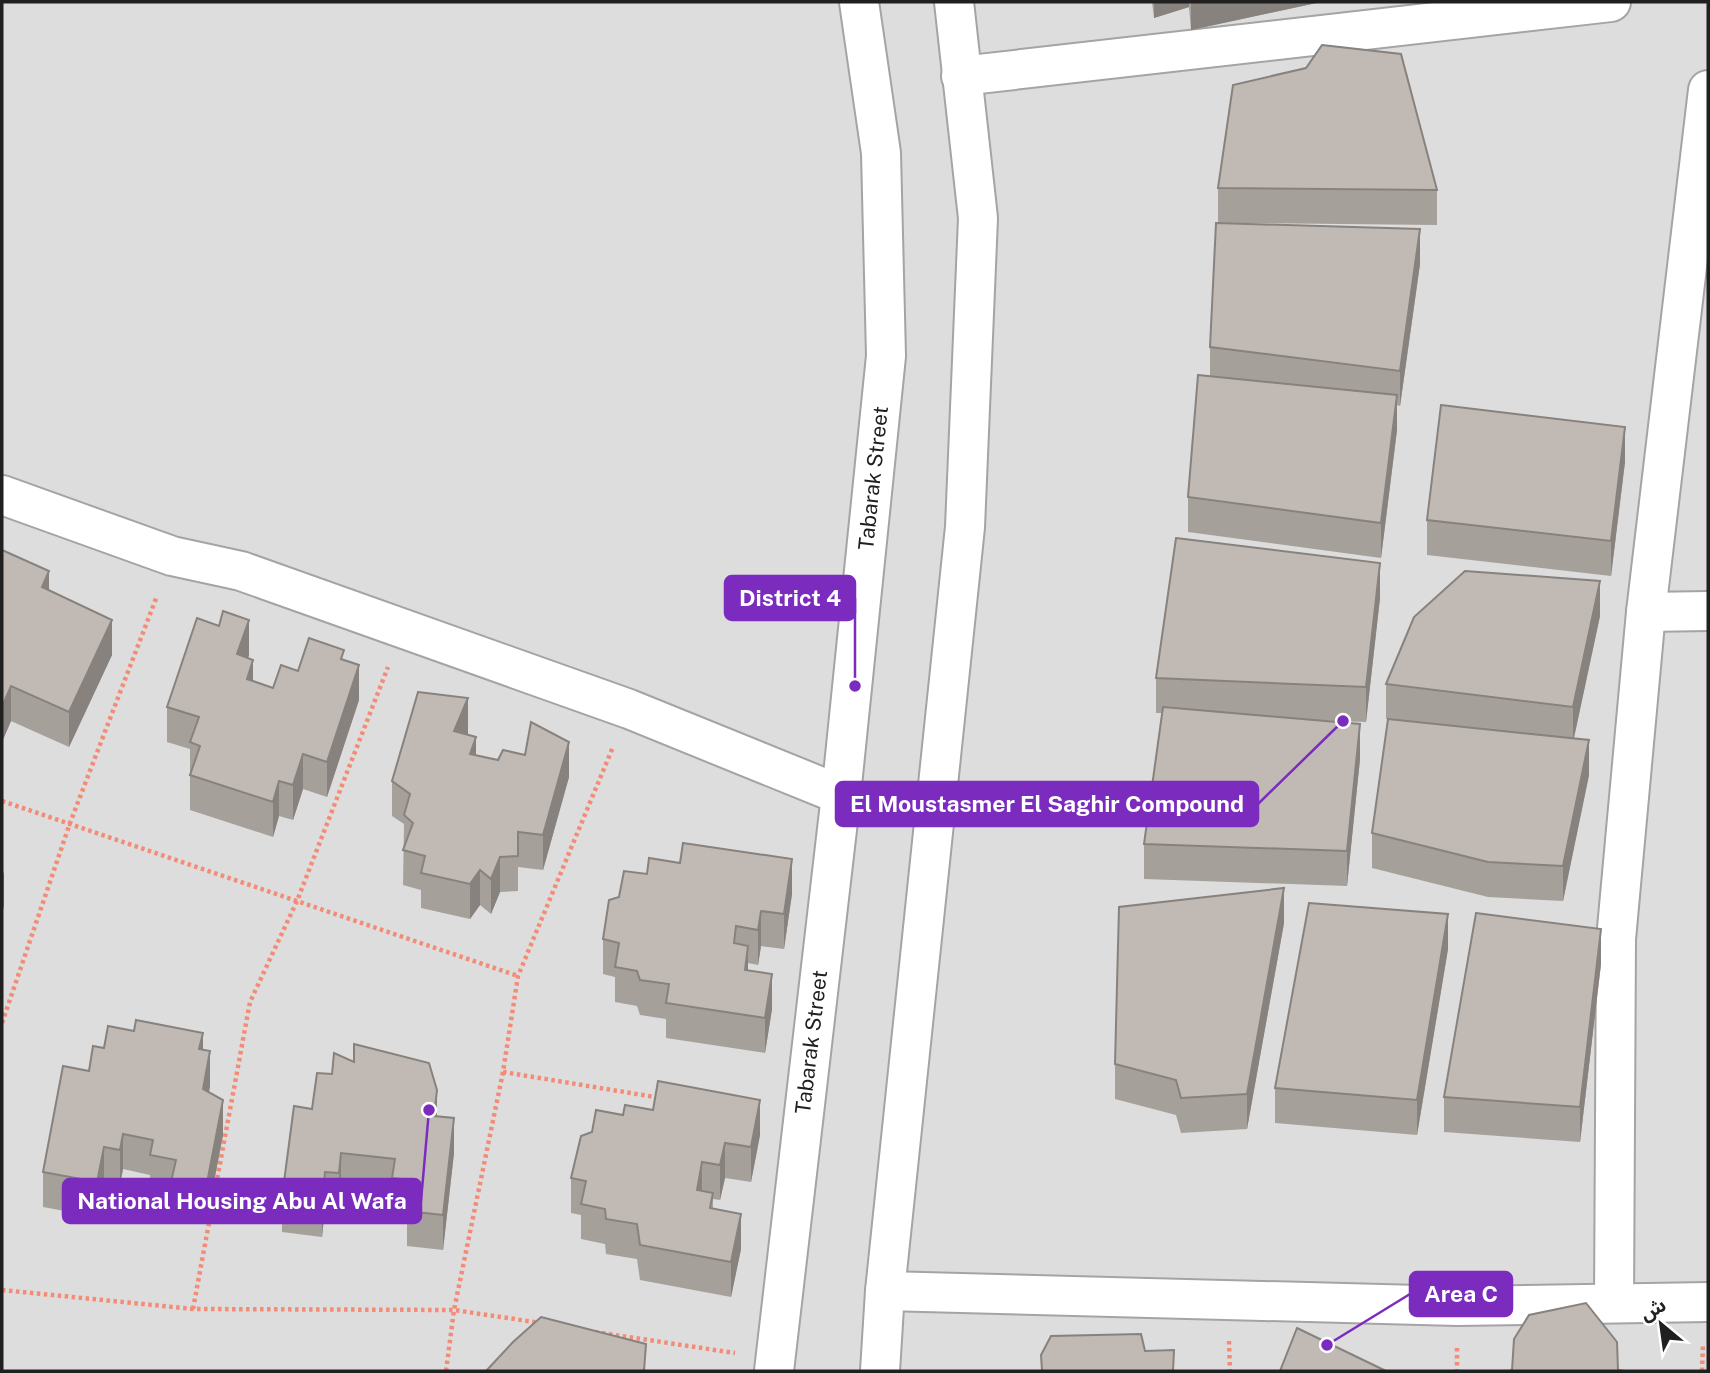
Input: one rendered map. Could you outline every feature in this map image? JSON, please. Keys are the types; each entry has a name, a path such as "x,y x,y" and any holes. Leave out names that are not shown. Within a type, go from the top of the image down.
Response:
{"street":[{"name":"Tabarak Street","path":"775,1365 841,795 886,356 881,153 859,2"},
{"path":"880,1371 885,1291 965,527 978,218 954,2"},
{"path":"961,76 1611,2"},
{"path":"1614,1303 1616,939 1646,612 1708,90"},
{"path":"2,495 172,556 241,571 629,709 841,795"},
{"path":"1646,612 1708,611"},
{"path":"885,1291 1443,1305 1708,1302"}],"path":[{"path":"2,1023 70,823 172,556"},
{"path":"193,1309 250,1002 297,901 404,629"},
{"path":"446,1371 454,1310 503,1072 518,976 629,709"},
{"path":"2,801 518,976"},
{"path":"503,1072 666,1099"},
{"path":"2,1290 193,1309 454,1310 548,1324"},
{"path":"589,1331 775,1365"}],"shaded area":[{"path":"2,2 1708,2 1708,1371 2,1371"}],"building":[{"path":"1322,45 1401,54 1437,190 1218,188 1233,85 1306,68"},
{"path":"1216,223 1420,229 1400,371 1210,347"},
{"path":"1198,375 1397,395 1381,523 1188,497"},
{"path":"1441,405 1625,427 1611,541 1427,520"},
{"path":"1176,538 1380,563 1366,687 1156,678"},
{"path":"2,550 49,571 42,587 112,620 69,712 11,686 2,707"},
{"path":"1465,571 1600,581 1573,707 1386,684 1414,617"},
{"path":"223,611 249,620 237,654 253,660 247,679 273,688 281,665 298,671 309,638 344,650 341,659 359,665 327,762 303,754 293,785 279,781 273,802 190,775 200,746 190,742 199,717 167,707 197,618 219,626"},
{"path":"418,692 468,698 454,731 476,737 470,754 498,760 503,750 525,755 531,722 569,742 543,835 518,832 518,856 500,857 491,879 480,870 470,884 421,873 425,856 403,850 413,823 404,815 410,794 392,781"},
{"path":"1163,707 1360,724 1347,851 1144,844"},
{"path":"1388,719 1589,740 1563,866 1488,862 1372,833"},
{"path":"683,843 792,859 784,914 761,911 758,930 736,926 734,943 748,946 745,970 772,974 765,1018 666,1003 669,984 640,980 637,971 615,967 619,943 603,939 609,900 619,897 624,871 647,874 649,858 680,863"},
{"path":"1284,888 1247,1094 1181,1098 1176,1080 1115,1064 1119,907"},
{"path":"1309,903 1448,914 1417,1100 1275,1088"},
{"path":"1476,913 1601,929 1580,1107 1444,1097"},
{"path":"136,1020 203,1033 199,1049 210,1051 203,1089 223,1100 206,1188 171,1182 176,1160 150,1155 153,1140 123,1134 120,1150 104,1147 97,1182 43,1172 63,1066 89,1071 93,1046 104,1048 108,1026 134,1031"},
{"path":"354,1044 429,1063 437,1090 434,1116 454,1118 443,1215 407,1211 410,1180 392,1178 395,1159 341,1153 339,1173 325,1172 322,1202 282,1197 294,1106 312,1109 317,1073 332,1074 334,1053 354,1062"},
{"path":"658,1081 760,1100 751,1147 725,1143 720,1165 702,1162 697,1190 713,1193 710,1208 741,1214 731,1262 640,1245 637,1224 606,1219 605,1209 581,1204 586,1181 571,1178 581,1136 592,1132 596,1110 623,1115 625,1105 653,1110"},
{"path":"1586,1303 1617,1342 1618,1370 1624,1371 1509,1371 1512,1370 1514,1339 1529,1315"},
{"path":"541,1317 646,1344 644,1371 486,1371"},
{"path":"1297,1328 1386,1371 1280,1371"},
{"path":"1141,1334 1145,1351 1174,1350 1173,1371 1042,1371 1041,1355 1051,1336"}],"place":[{"name":"District 4","path":"855,686"},
{"name":"El Moustasmer El Saghir Compound","path":"1343,721"},
{"name":"National Housing Abu Al Wafa","path":"429,1110"},
{"name":"Area C","path":"1327,1345"}]}
